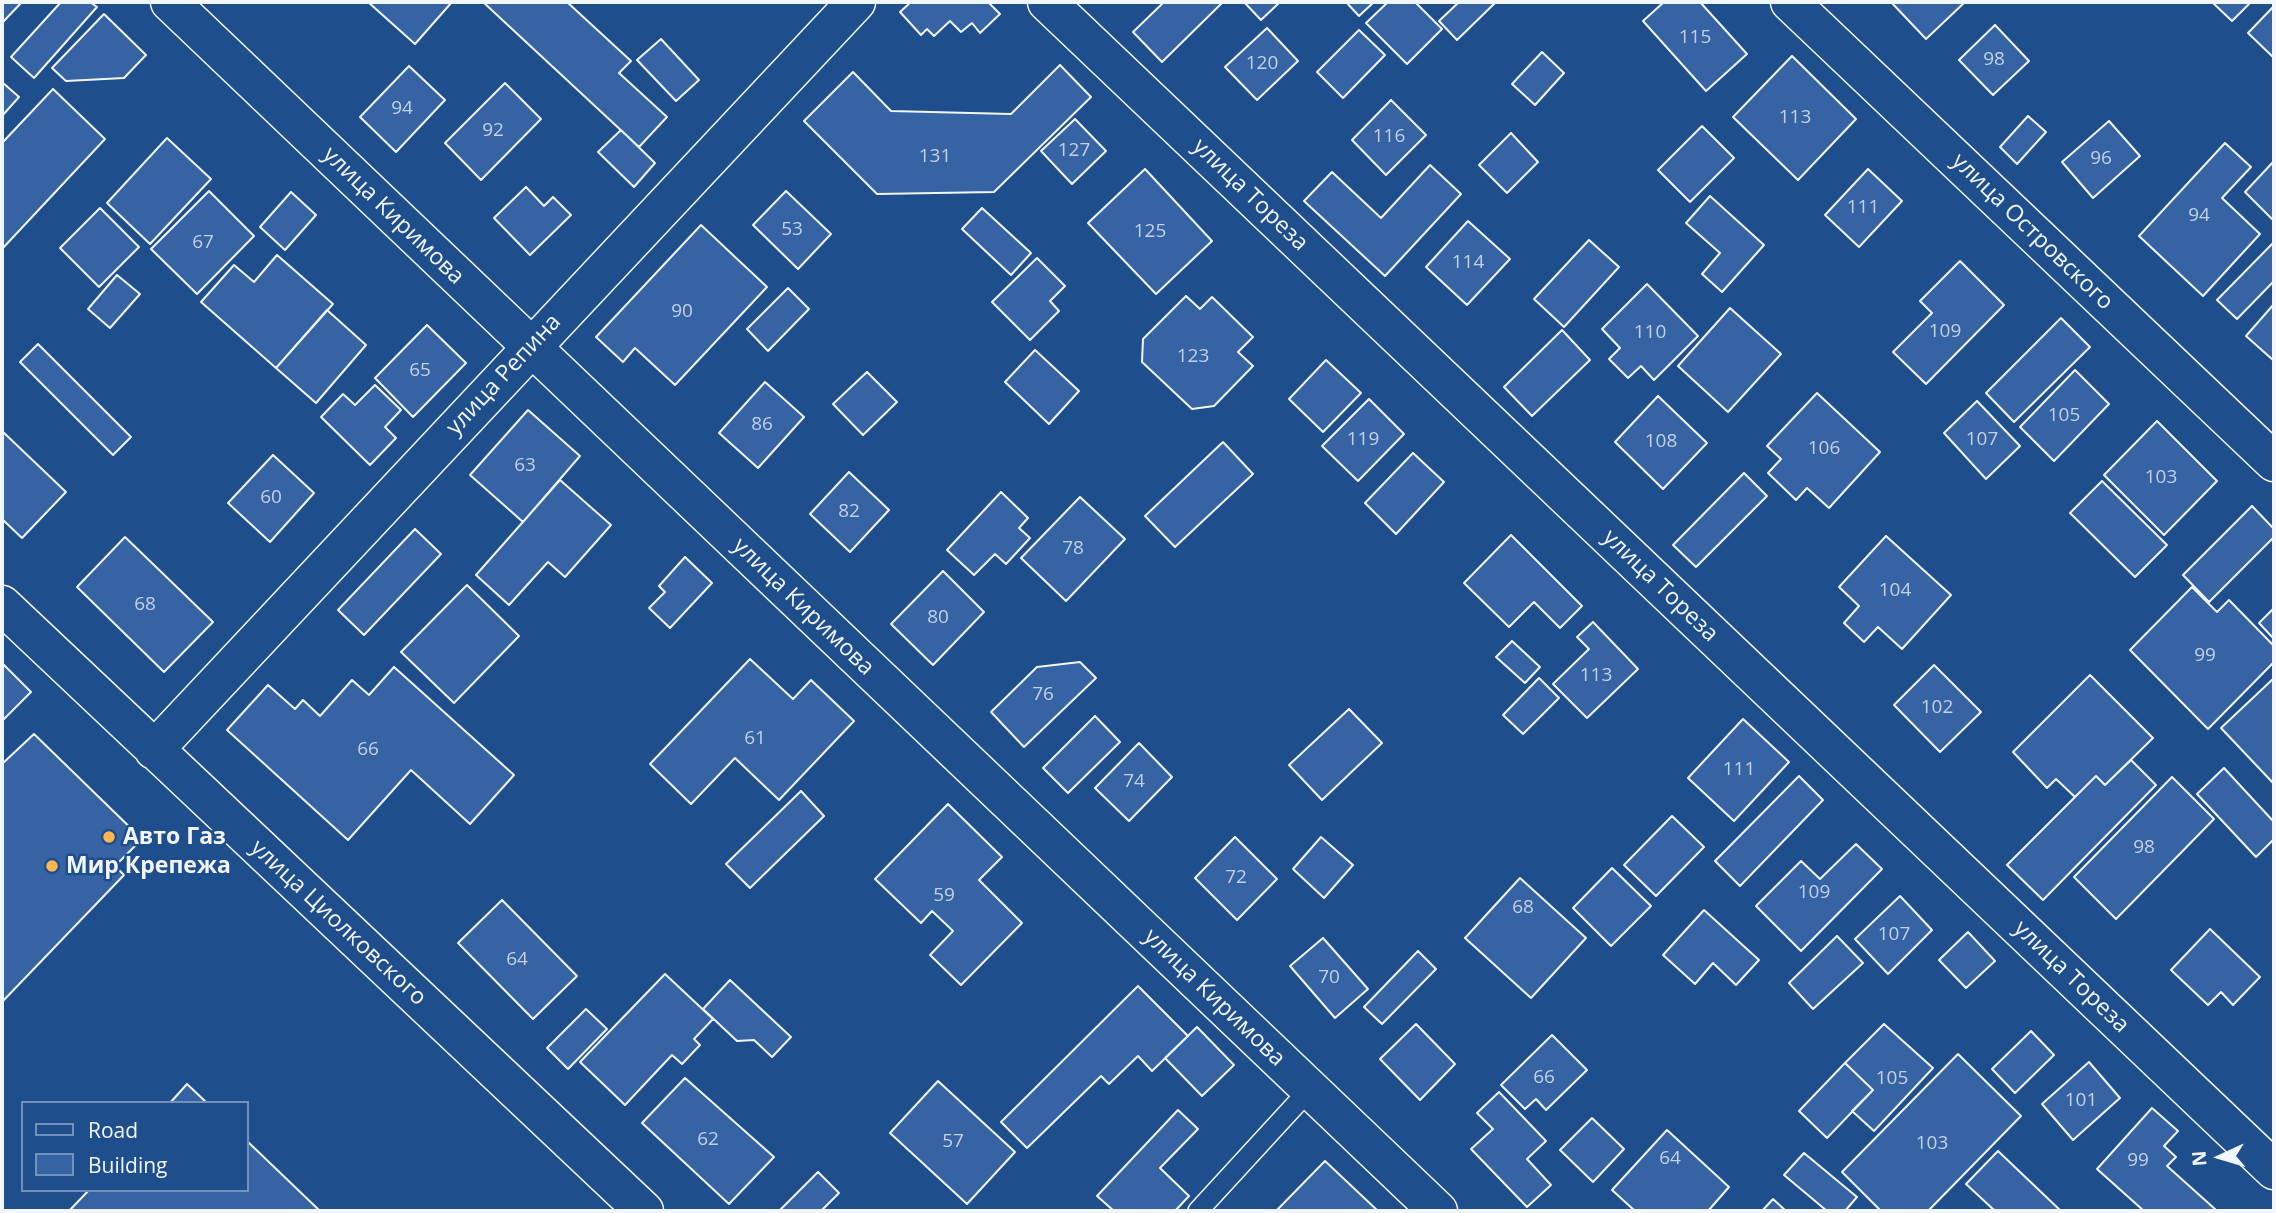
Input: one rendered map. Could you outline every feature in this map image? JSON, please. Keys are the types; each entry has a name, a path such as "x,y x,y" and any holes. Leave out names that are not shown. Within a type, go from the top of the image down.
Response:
{"street":[{"name":"улица Киримова","path":"170,2 1438,1211"},
{"name":"улица Репина","path":"154,750 856,2"},
{"name":"улица Тореза","path":"1046,2 2274,1170"},
{"name":"улица Островского","path":"1790,2 2274,462"},
{"name":"улица Циолковского","path":"2,605 645,1211"}],"lane":[{"path":"1198,1211 1310,1089"}],"building":[{"path":"2,2 22,2 2,23"},
{"path":"61,2 90,2 97,7 34,78 11,57"},
{"path":"368,2 452,2 415,44"},
{"path":"483,2 567,2 631,61 619,73 667,117 639,147"},
{"path":"911,2 988,2 1000,14 980,33 972,23 961,32 950,21 934,36 927,29 921,35 900,12"},
{"path":"1164,2 1223,2 1162,62 1133,32"},
{"path":"1244,2 1280,2 1261,20"},
{"path":"1346,2 1374,2 1359,16"},
{"path":"1388,2 1415,2 1442,29 1407,64 1366,23"},
{"path":"1459,2 1496,2 1457,40 1439,21"},
{"path":"1664,2 1700,2 1747,54 1706,91 1643,21"},
{"path":"1891,2 1965,2 1926,39"},
{"path":"2212,2 2251,2 2232,21"},
{"path":"2274,6 2274,58 2248,33"},
{"path":"104,14 146,55 124,78 66,81 52,68"},
{"path":"1995,25 2029,61 1993,95 1959,60"},
{"path":"1267,28 1298,61 1257,100 1225,67"},
{"path":"1359,30 1385,55 1343,98 1317,72"},
{"path":"661,39 699,80 676,101 637,60"},
{"path":"1542,52 1564,73 1535,105 1512,84"},
{"path":"1792,56 1856,119 1798,180 1733,117"},
{"path":"1060,65 1091,97 994,192 877,194 804,121 853,72 891,111 1011,114"},
{"path":"409,66 445,100 396,152 360,117"},
{"path":"2,82 19,97 2,116"},
{"path":"505,83 541,119 481,180 445,143"},
{"path":"53,89 105,139 2,249 2,143"},
{"path":"1391,100 1426,135 1386,175 1352,140"},
{"path":"2028,116 2046,132 2017,164 2000,147"},
{"path":"1075,119 1106,151 1072,184 1041,151"},
{"path":"2109,121 2140,156 2093,198 2062,162"},
{"path":"1702,126 1734,158 1690,202 1658,170"},
{"path":"621,130 655,163 634,187 598,152"},
{"path":"1511,133 1538,162 1507,193 1479,165"},
{"path":"167,138 211,179 150,244 107,203"},
{"path":"2225,143 2251,167 2222,198 2260,234 2203,296 2139,236"},
{"path":"2274,161 2274,221 2245,192"},
{"path":"1430,165 1461,194 1385,276 1304,201 1332,172 1381,218"},
{"path":"1145,169 1212,241 1156,294 1088,223"},
{"path":"1868,169 1902,201 1859,247 1825,215"},
{"path":"526,187 544,206 553,197 571,215 530,255 494,218"},
{"path":"209,191 254,236 197,294 151,249"},
{"path":"786,191 831,234 798,269 753,225"},
{"path":"291,192 316,215 285,250 260,227"},
{"path":"1710,196 1764,245 1722,292 1702,274 1720,253 1686,223"},
{"path":"100,208 139,247 99,287 60,248"},
{"path":"982,208 1031,253 1011,275 962,229"},
{"path":"1468,221 1510,259 1467,305 1426,267"},
{"path":"701,225 767,287 675,385 635,348 623,362 596,337"},
{"path":"1589,240 1619,267 1564,327 1534,299"},
{"path":"2274,242 2274,281 2237,319 2217,300"},
{"path":"277,255 333,304 276,368 201,302 234,265 254,282"},
{"path":"1037,258 1065,286 1050,301 1059,311 1030,340 992,302"},
{"path":"1960,261 2004,305 1926,384 1893,352 1932,313 1920,301"},
{"path":"117,275 140,294 110,328 88,309"},
{"path":"1647,284 1698,336 1654,380 1641,366 1628,378 1609,359 1620,348 1602,329"},
{"path":"788,288 809,309 768,351 747,329"},
{"path":"1186,296 1200,309 1212,297 1253,337 1238,352 1253,366 1214,406 1192,409 1142,362 1143,339"},
{"path":"2274,304 2274,359 2273,360 2246,336"},
{"path":"1730,308 1781,354 1728,412 1678,366"},
{"path":"327,310 366,345 316,403 276,368"},
{"path":"2061,318 2090,347 2014,422 1986,393"},
{"path":"427,325 466,363 413,417 375,378"},
{"path":"1562,330 1590,360 1532,416 1504,387"},
{"path":"38,344 131,437 113,455 20,362"},
{"path":"1035,350 1079,391 1049,424 1005,382"},
{"path":"1326,360 1361,393 1323,432 1289,399"},
{"path":"2075,370 2109,404 2054,461 2020,427"},
{"path":"867,372 897,402 863,435 833,404"},
{"path":"765,382 804,417 758,468 719,433"},
{"path":"375,385 401,410 385,427 396,438 370,465 321,417 343,394 355,405"},
{"path":"1817,393 1880,452 1829,508 1807,488 1796,500 1768,473 1781,459 1767,446"},
{"path":"1658,396 1707,443 1663,489 1615,442"},
{"path":"1369,399 1404,434 1358,481 1322,446"},
{"path":"1977,401 2020,446 1986,479 1944,433"},
{"path":"528,410 580,456 523,522 470,475"},
{"path":"2157,421 2217,481 2164,535 2104,475"},
{"path":"2,431 66,492 22,538 2,519"},
{"path":"1223,442 1253,474 1175,547 1145,516"},
{"path":"1413,453 1444,482 1396,534 1365,503"},
{"path":"273,455 314,493 270,542 228,503"},
{"path":"849,472 889,510 850,552 810,514"},
{"path":"1744,473 1767,496 1696,567 1673,545"},
{"path":"560,480 611,525 565,577 548,562 509,605 476,575"},
{"path":"2102,481 2167,545 2135,577 2070,513"},
{"path":"1001,492 1028,518 1019,528 1030,538 1006,564 995,554 974,575 947,550"},
{"path":"1080,497 1125,539 1066,601 1021,558"},
{"path":"2252,506 2274,529 2274,537 2209,602 2183,575"},
{"path":"415,529 441,554 364,635 338,610"},
{"path":"1511,535 1582,606 1560,628 1534,602 1509,627 1464,583"},
{"path":"1886,536 1951,595 1902,649 1878,627 1864,642 1844,623 1859,606 1839,587"},
{"path":"125,537 213,622 164,672 77,587"},
{"path":"685,557 712,583 670,628 649,608 665,592 659,586"},
{"path":"943,571 984,612 933,665 891,624"},
{"path":"467,585 519,636 454,703 401,652"},
{"path":"2192,587 2217,612 2229,600 2274,646 2274,662 2208,729 2130,650"},
{"path":"2274,608 2274,639 2259,623"},
{"path":"1593,622 1638,669 1587,718 1553,684 1589,649 1577,637"},
{"path":"1512,641 1540,667 1525,683 1496,657"},
{"path":"750,659 793,699 811,680 854,721 779,800 735,758 691,804 650,764"},
{"path":"1080,662 1096,678 1024,747 991,712 1037,667"},
{"path":"2,663 31,692 2,721"},
{"path":"1934,665 1981,712 1940,752 1894,705"},
{"path":"394,667 514,775 470,824 411,770 348,840 227,730 268,685 295,709 303,700 320,716 352,680 369,695"},
{"path":"2090,675 2153,738 2105,785 2096,776 2075,797 2056,779 2047,788 2013,752"},
{"path":"1539,678 1559,698 1523,734 1503,715"},
{"path":"2274,678 2274,784 2221,728"},
{"path":"1349,709 1382,743 1322,800 1289,765"},
{"path":"1095,716 1120,742 1068,793 1043,768"},
{"path":"1743,719 1789,762 1734,821 1688,778"},
{"path":"34,734 142,839 115,866 124,875 2,1002 2,764"},
{"path":"1139,743 1172,777 1129,821 1095,788"},
{"path":"2131,760 2156,785 2043,900 2007,865 2096,776 2105,785"},
{"path":"2224,768 2274,822 2274,839 2256,857 2197,794"},
{"path":"1799,776 1823,800 1740,886 1715,861"},
{"path":"2172,777 2214,819 2116,919 2074,877"},
{"path":"801,791 824,816 750,888 726,864"},
{"path":"948,804 1002,857 979,880 1022,923 961,985 930,955 953,931 932,911 921,923 875,879"},
{"path":"1672,816 1704,847 1656,896 1624,865"},
{"path":"1235,837 1277,879 1237,920 1195,878"},
{"path":"1321,837 1353,865 1324,898 1293,869"},
{"path":"1856,844 1882,869 1801,951 1756,906 1801,861 1820,879"},
{"path":"1612,868 1651,906 1611,946 1573,908"},
{"path":"1520,878 1586,938 1531,998 1465,938"},
{"path":"1900,896 1932,930 1888,974 1855,939"},
{"path":"502,900 577,976 533,1019 458,943"},
{"path":"1704,910 1759,960 1736,985 1713,963 1695,984 1663,955"},
{"path":"2210,929 2260,977 2233,1005 2221,992 2208,1005 2171,970"},
{"path":"1968,932 1995,961 1966,988 1939,960"},
{"path":"1837,936 1863,963 1813,1009 1789,983"},
{"path":"1323,938 1368,989 1335,1018 1290,966"},
{"path":"1418,951 1436,969 1382,1024 1364,1007"},
{"path":"665,974 713,1019 694,1039 700,1045 682,1064 672,1055 625,1105 580,1062"},
{"path":"730,980 791,1037 772,1057 754,1040 737,1041 703,1009"},
{"path":"1138,986 1188,1036 1152,1071 1138,1056 1109,1084 1101,1076 1027,1148 1001,1122"},
{"path":"586,1009 607,1029 568,1069 547,1048"},
{"path":"1416,1024 1455,1064 1420,1100 1380,1059"},
{"path":"1884,1024 1933,1068 1874,1131 1852,1111 1873,1090 1845,1063"},
{"path":"1197,1027 1234,1065 1202,1096 1165,1058"},
{"path":"2031,1031 2054,1055 2015,1093 1992,1069"},
{"path":"1552,1035 1587,1070 1546,1110 1536,1099 1525,1109 1501,1085"},
{"path":"1958,1054 2021,1116 1928,1211 1881,1211 1842,1172"},
{"path":"2089,1062 2120,1098 2073,1140 2042,1104"},
{"path":"1845,1063 1873,1090 1827,1138 1799,1111"},
{"path":"685,1078 774,1157 729,1204 642,1123"},
{"path":"938,1081 1015,1152 967,1204 890,1133"},
{"path":"187,1084 205,1101 172,1101"},
{"path":"1499,1092 1546,1141 1527,1159 1551,1185 1527,1207 1471,1149 1493,1129 1477,1113"},
{"path":"2152,1108 2178,1131 2164,1146 2176,1157 2167,1166 2215,1209 2213,1211 2144,1211 2097,1169"},
{"path":"1178,1110 1198,1129 1160,1168 1189,1196 1175,1211 1114,1211 1097,1196"},
{"path":"1592,1118 1624,1149 1593,1182 1560,1150"},
{"path":"1667,1130 1729,1187 1708,1211 1635,1211 1612,1190"},
{"path":"248,1142 320,1211 69,1211 87,1192 248,1192"},
{"path":"1998,1151 2061,1211 1995,1211 1966,1184"},
{"path":"1804,1153 1857,1197 1845,1211 1827,1211 1784,1175"},
{"path":"1325,1161 1378,1211 1276,1211"},
{"path":"818,1172 839,1193 821,1211 779,1211"},
{"path":"1773,1199 1786,1211 1762,1211"}],"place":[{"name":"Авто Газ","path":"109,837"},
{"name":"Мир Крепежа","path":"52,866"}]}
